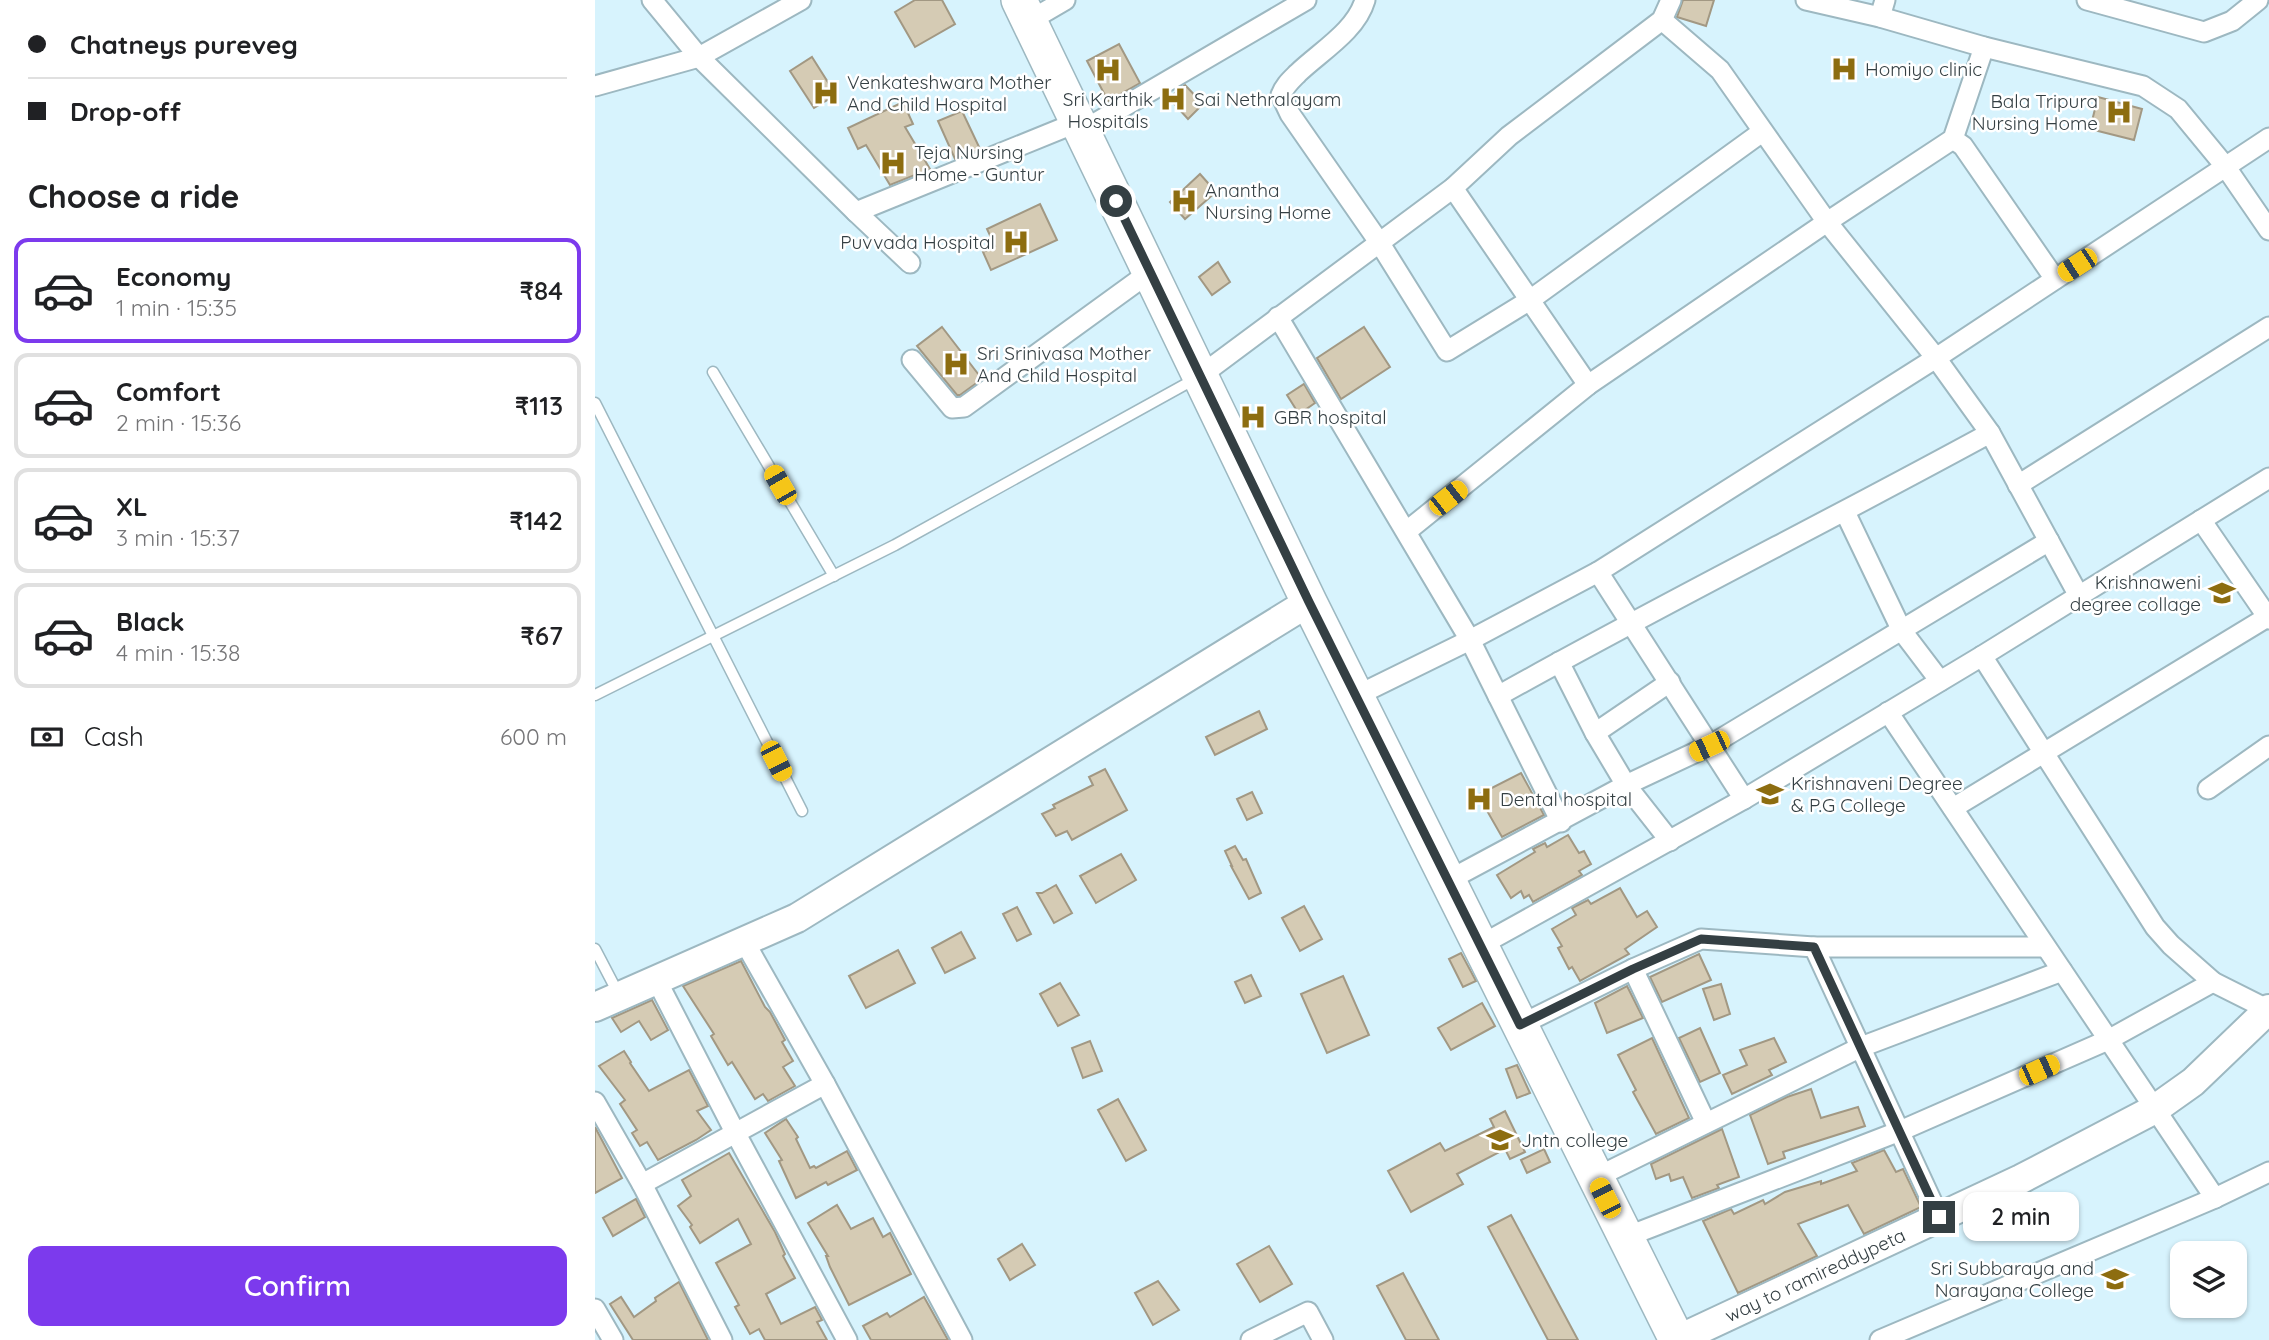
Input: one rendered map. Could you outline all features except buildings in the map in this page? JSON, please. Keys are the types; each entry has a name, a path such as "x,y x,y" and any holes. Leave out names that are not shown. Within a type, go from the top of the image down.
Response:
{"highway":[{"path":"1024,11 1309,602 1677,1340"}],"street":[{"path":"652,0 699,57 910,263"},
{"path":"595,86 699,57 801,0"},
{"path":"1024,11 1065,0"},
{"path":"856,212 1033,142 1080,127 1306,0"},
{"path":"1365,0 1361,15 1283,88 1281,94 1290,114 1379,242 1447,351 1530,300 1762,132"},
{"path":"1200,376 1453,188 1509,136 1662,20 1671,0"},
{"path":"1806,0 1882,8 1984,47 2143,86 2178,109 2225,166 2269,230"},
{"path":"2087,0 2204,32 2232,21 2258,0"},
{"path":"1662,20 1720,70 1827,222 1936,358 1990,433 2079,596"},
{"path":"1407,531 1588,386 1953,139 1984,47"},
{"path":"1356,696 1470,640 1598,572 1936,358 2269,138"},
{"path":"1953,139 1963,146 2055,279"},
{"path":"1453,188 1588,386"},
{"path":"912,360 952,408 964,407 1150,271"},
{"path":"1278,317 1470,640 1561,822"},
{"path":"2018,485 2269,327"},
{"path":"1498,696 1631,622 1845,512 1990,433"},
{"path":"1481,946 1744,799 1982,656 2269,478"},
{"path":"1845,512 1902,631 1940,681"},
{"path":"1953,808 2269,617 2201,520"},
{"path":"1449,880 1626,785 1709,746 2049,541"},
{"path":"1598,572 1744,799"},
{"path":"607,1001 797,918 1309,602"},
{"path":"1982,656 2155,927 2213,982 2269,1010"},
{"path":"1559,662 1595,733 1626,785 1670,841"},
{"path":"1595,733 1670,682"},
{"path":"1888,712 2215,1198"},
{"path":"2208,789 2269,746"},
{"path":"1520,1025 1701,939 1814,947 2045,947"},
{"path":"744,941 825,1084 962,1340"},
{"path":"1814,947 1939,1217"},
{"path":"1633,969 1706,1123"},
{"path":"1595,1178 1861,1047 2062,971"},
{"path":"656,979 847,1340"},
{"path":"1626,1237 1900,1131 2108,1040 2213,982"},
{"name":"way to ramireddypeta","path":"1677,1340 2021,1179 2155,1109 2193,1082 2269,1010"},
{"path":"642,1184 825,1084"},
{"path":"595,1102 642,1184 722,1340"},
{"path":"1884,1339 2215,1198 2269,1172"},
{"path":"595,1309 613,1340"},
{"path":"1251,1340 1308,1312 1324,1340"}],"lane":[{"path":"713,372 834,576"},
{"path":"595,695 907,539 1200,376"},
{"path":"595,403 802,811"},
{"path":"595,949 607,1001"}],"place":[{"name":"Homiyo clinic","path":"1844,69"},
{"name":"Sri Karthik Hospitals","path":"1108,70"},
{"name":"Venkateshwara Mother And Child Hospital","path":"826,93"},
{"name":"Sai Nethralayam","path":"1173,99"},
{"name":"Bala Tripura Nursing Home","path":"2119,112"},
{"name":"Teja Nursing Home - Guntur","path":"893,163"},
{"name":"Anantha Nursing Home","path":"1184,201"},
{"name":"Puvvada Hospital","path":"1016,242"},
{"name":"Sri Srinivasa Mother And Child Hospital","path":"956,364"},
{"name":"GBR hospital","path":"1253,417"},
{"name":"Krishnaweni degree collage","path":"2222,593"},
{"name":"Krishnaveni Degree & P.G College","path":"1770,794"},
{"name":"Dental hospital","path":"1479,799"},
{"name":"Jntn college","path":"1500,1140"},
{"name":"Sri Subbaraya and Narayana College","path":"2115,1279"}],"route":[{"path":"1116,201 1309,602 1520,1025 1701,939 1814,947 1939,1217"}]}
